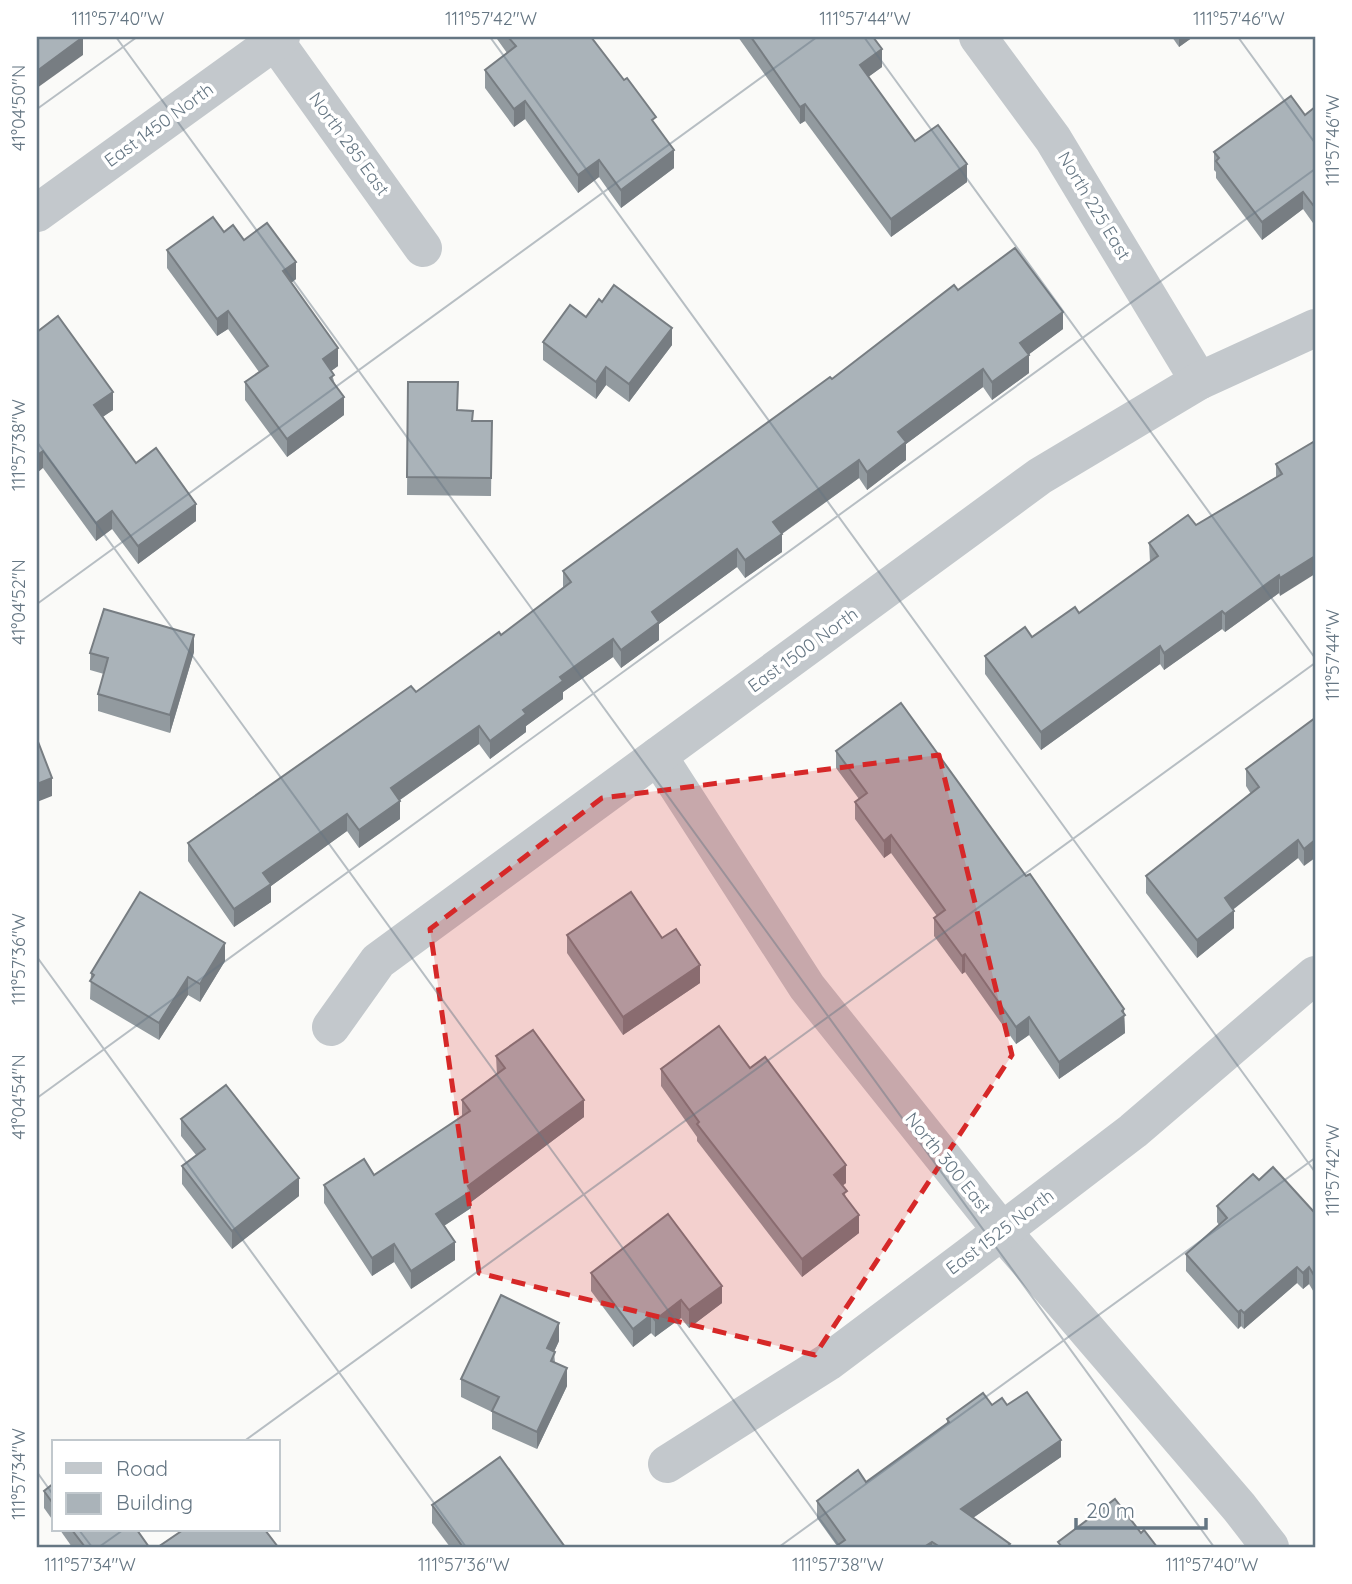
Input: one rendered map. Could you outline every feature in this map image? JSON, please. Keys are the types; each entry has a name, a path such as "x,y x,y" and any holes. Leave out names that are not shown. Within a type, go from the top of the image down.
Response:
{"street":[{"name":"North 225 East","path":"978,37 1054,139 1199,381"},
{"name":"East 1450 North","path":"37,213 278,39"},
{"name":"North 285 East","path":"278,39 423,247"},
{"name":"East 1500 North","path":"331,1027 378,961 1040,476 1199,381 1315,328"},
{"name":"North 300 East","path":"658,755 807,987 1002,1231 1239,1507 1270,1547"},
{"name":"East 1525 North","path":"667,1464 828,1362 1002,1231 1133,1131 1315,975"}],"highlighted area":[{"path":"939,755 1012,1055 815,1355 479,1273 430,929 602,798"}],"building":[{"path":"37,37 83,37 37,71"},
{"path":"508,37 591,37 656,117 652,120 674,150 621,190 599,160 578,175 525,101 514,109 485,70 516,46"},
{"path":"751,37 873,37 882,49 860,65 915,141 938,125 967,164 891,219 805,104 800,107"},
{"path":"1291,96 1305,115 1315,107 1315,203 1313,205 1303,192 1262,222 1216,161 1219,158 1214,152"},
{"path":"213,217 224,232 233,225 244,240 267,223 296,262 283,271 338,348 323,359 334,375 330,378 344,397 287,439 245,382 268,366 228,311 217,319 167,250"},
{"path":"1015,248 1063,312 1020,343 1029,355 992,382 983,369 898,432 906,442 867,472 859,460 773,522 782,534 745,560 737,549 652,612 659,622 621,650 613,639 560,677 563,681 523,710 526,714 490,741 479,726 391,788 400,801 359,830 347,814 263,873 271,884 234,909 188,843 411,686 416,692 499,632 501,635 571,582 563,571 830,377 832,379 954,285 958,290"},
{"path":"614,285 672,328 629,384 606,367 596,382 543,342 570,305 586,317 599,299 602,302"},
{"path":"58,316 113,392 94,405 136,463 156,448 196,504 138,546 112,511 96,523 43,451 37,455 37,332"},
{"path":"408,382 458,382 457,410 473,411 472,421 492,421 491,478 407,477"},
{"path":"1315,441 1315,556 1280,578 1279,575 1225,614 1222,611 1164,653 1160,646 1041,732 985,656 1025,627 1032,637 1075,607 1079,613 1158,556 1149,543 1188,515 1196,525 1282,474 1276,464"},
{"path":"104,609 194,635 170,715 98,694 108,658 90,653"},
{"path":"901,703 1026,876 1030,874 1124,1009 1122,1011 1125,1015 1059,1062 1029,1017 1016,1027 965,954 962,956 934,918 945,910 891,835 884,841 855,802 867,793 836,751"},
{"path":"1315,718 1315,840 1304,849 1298,840 1225,898 1234,911 1197,940 1146,876 1259,787 1246,769"},
{"path":"37,739 52,778 37,784"},
{"path":"140,892 225,943 200,984 188,977 159,1023 90,981 94,975 91,973"},
{"path":"631,892 662,938 676,929 700,965 623,1017 567,935"},
{"path":"719,1026 750,1068 765,1057 846,1165 834,1175 847,1191 843,1194 859,1215 802,1259 697,1124 699,1122 661,1069"},
{"path":"533,1030 584,1100 468,1186 471,1191 436,1214 455,1242 411,1271 394,1244 372,1258 324,1185 364,1159 374,1175 470,1111 462,1100 505,1068 496,1056"},
{"path":"226,1085 299,1178 232,1231 182,1166 205,1149 181,1119"},
{"path":"1273,1167 1315,1211 1315,1277 1309,1267 1303,1273 1297,1267 1244,1313 1241,1310 1238,1312 1186,1254 1227,1218 1217,1206 1253,1174 1259,1180"},
{"path":"668,1214 722,1286 689,1310 681,1300 655,1320 651,1315 633,1329 591,1273"},
{"path":"501,1295 559,1323 547,1348 555,1352 551,1361 567,1368 537,1432 492,1411 499,1397 461,1379"},
{"path":"1027,1392 1061,1440 961,1509 1010,1544 1007,1547 940,1547 932,1542 924,1547 835,1547 845,1540 817,1501 858,1470 866,1482 949,1422 947,1419 983,1393 992,1405 1002,1398 1007,1405"},
{"path":"500,1457 565,1547 463,1547 432,1505"},
{"path":"52,1485 52,1502 44,1491"},
{"path":"1115,1499 1141,1533 1144,1530 1157,1547 1062,1547 1058,1542"},
{"path":"74,1532 138,1532 149,1547 85,1547"},
{"path":"180,1532 267,1532 278,1547 158,1547"}]}
